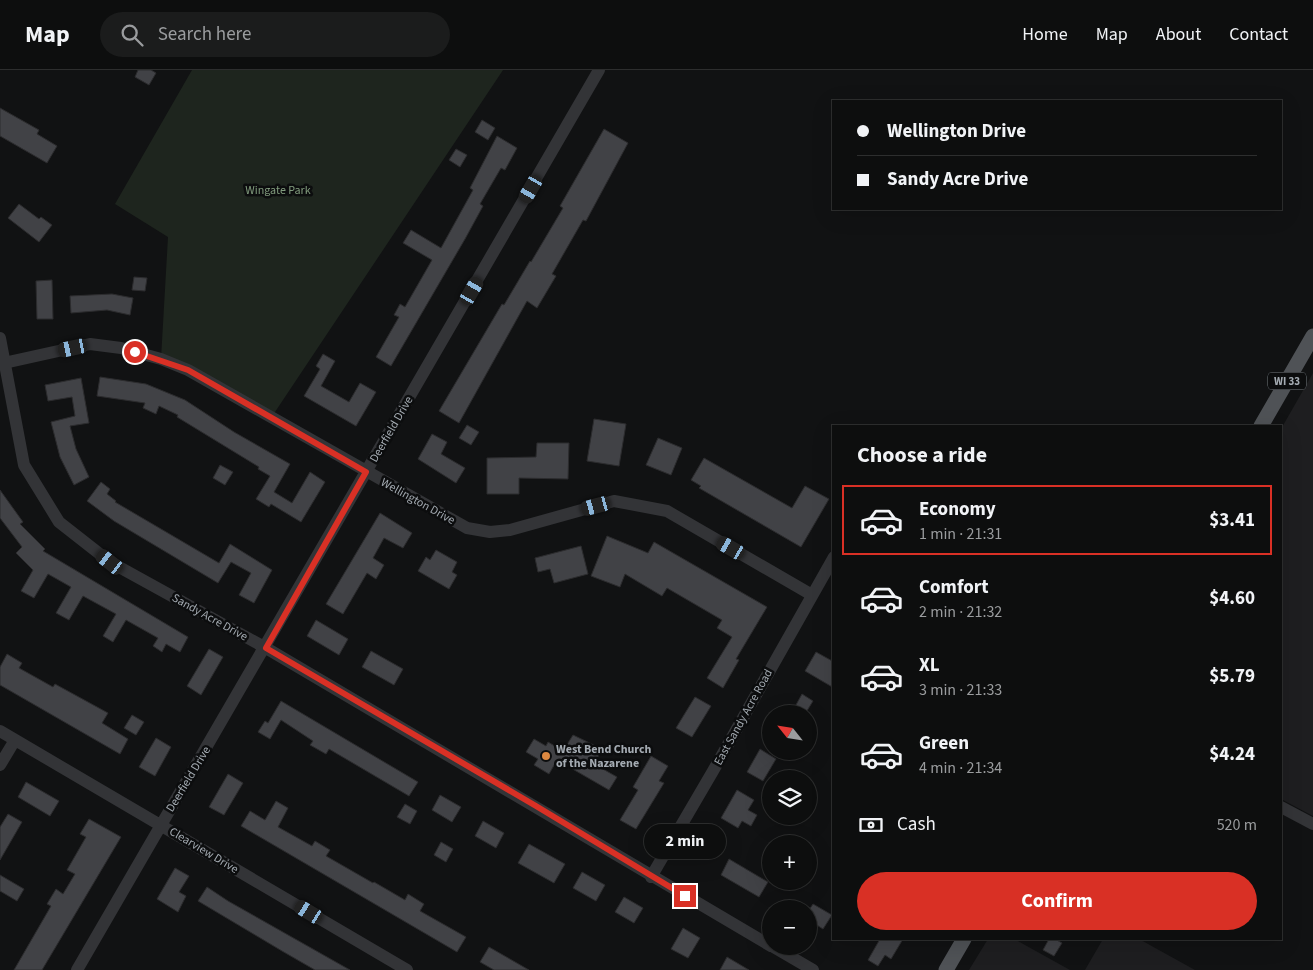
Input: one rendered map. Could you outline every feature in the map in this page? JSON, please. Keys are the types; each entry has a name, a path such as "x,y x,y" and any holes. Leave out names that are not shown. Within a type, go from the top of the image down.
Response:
{"main road":[{"name":"WI 33","path":"1262,425 1313,336"},
{"path":"946,970 963,940"}],"street":[{"name":"Deerfield Drive","path":"77,970 266,648 599,70"},
{"name":"Sandy Acre Drive","path":"0,338 2,363 24,465 59,522 110,562 266,648 536,806 651,877 762,940"},
{"name":"Wellington Drive","path":"2,363 90,344 121,348 162,359 188,370 467,528 490,532 510,530 614,502 667,511 812,595"},
{"name":"East Sandy Acre Road","path":"651,877 832,560"},
{"name":"Clearview Drive","path":"0,731 407,970"},
{"path":"0,765 15,740"},
{"path":"1282,808 1313,824"},
{"name":"Sandy Acre Drive","path":"787,955 813,970"}],"shaded area":[{"path":"1313,373 1313,816 1282,800 1282,427"},
{"path":"987,940 1016,940 1070,970 969,970"},
{"path":"1102,940 1141,940 1195,970 1085,970"}],"green space":[{"name":"Wingate Park","path":"192,70 503,70 271,418 161,359 168,237 115,204"}],"building":[{"path":"138,70 151,70 156,73 149,85 135,77"},
{"path":"0,108 39,130 37,134 57,146 47,163 0,136"},
{"path":"482,120 495,128 488,140 475,132"},
{"path":"604,129 628,143 586,221 583,220 552,274 556,276 537,308 527,301 459,423 439,411 502,304 504,305 563,208 560,206"},
{"path":"497,136 517,148 505,170 501,168 480,204 483,206 465,239 391,366 376,357 399,317 394,315 400,304 405,307 432,260 403,243 411,230 441,248 473,190 470,188"},
{"path":"456,149 467,155 460,167 449,160"},
{"path":"19,204 39,219 41,217 52,225 39,242 8,218"},
{"path":"134,277 147,278 145,291 132,290"},
{"path":"52,280 53,319 37,319 36,281"},
{"path":"112,294 133,298 130,315 107,310 71,313 70,296"},
{"path":"323,354 335,361 321,386 349,402 360,383 376,392 356,426 304,396 320,369 316,366"},
{"path":"100,377 146,384 185,400 234,432 290,464 274,492 292,503 310,472 325,482 301,522 271,504 269,507 256,499 270,476 258,469 259,467 177,417 178,415 159,406 156,414 143,408 145,403 97,396"},
{"path":"81,378 89,423 70,426 76,449 89,477 74,485 60,457 51,422 75,416 72,397 48,401 45,385"},
{"path":"594,419 626,424 619,466 587,461"},
{"path":"467,425 479,432 471,445 459,438"},
{"path":"432,434 447,442 441,454 465,468 456,483 418,459"},
{"path":"658,438 682,448 671,475 646,465"},
{"path":"537,443 569,443 568,479 519,478 519,494 487,494 487,458 536,457"},
{"path":"704,458 792,508 805,486 829,499 801,547 699,488 701,486 691,480"},
{"path":"220,465 233,472 225,485 213,478"},
{"path":"101,482 110,489 107,494 115,502 219,563 230,544 272,570 254,603 239,595 251,573 231,562 218,583 114,521 87,501"},
{"path":"0,490 23,522 20,524 45,549 43,551 188,637 180,652 166,644 162,652 153,646 158,638 126,620 113,642 103,636 116,614 83,596 69,620 56,613 71,587 48,574 34,598 21,591 33,570 16,553 22,547 0,518"},
{"path":"380,513 412,533 403,548 384,538 373,558 384,565 376,579 367,573 343,614 326,604"},
{"path":"607,536 648,553 654,542 767,607 736,659 739,660 723,688 707,678 732,637 717,628 722,620 667,588 662,596 625,574 620,587 591,576"},
{"path":"581,546 588,574 554,583 550,569 538,572 535,558"},
{"path":"436,550 457,562 452,572 457,575 449,589 418,571 426,557 430,560"},
{"path":"316,620 348,639 339,655 307,636"},
{"path":"209,649 223,657 201,695 187,686"},
{"path":"371,651 403,669 394,685 362,667"},
{"path":"816,652 832,661 832,687 805,671"},
{"path":"7,654 22,663 19,668 53,687 55,684 108,713 102,723 128,739 120,754 0,685 0,667"},
{"path":"802,694 813,701 811,705 796,705"},
{"path":"695,697 711,706 692,737 676,728"},
{"path":"281,701 418,782 409,796 329,749 326,754 310,745 313,741 281,720 270,739 258,732 265,721 268,723"},
{"path":"132,715 144,722 136,735 124,728"},
{"path":"573,735 602,749 594,764 617,777 609,790 557,760 549,774 534,765 538,759 526,752 534,739 546,746 548,742 563,751"},
{"path":"156,738 171,747 155,776 139,767"},
{"path":"760,749 762,750 762,760 775,760 770,770 762,770 762,780 747,772"},
{"path":"651,756 668,766 659,781 664,783 636,829 620,820 638,790 633,787"},
{"path":"228,774 243,783 224,815 209,807"},
{"path":"26,782 59,801 50,816 18,797"},
{"path":"737,790 754,800 748,810 757,815 751,826 742,821 738,828 721,818"},
{"path":"440,795 461,807 452,822 432,810"},
{"path":"276,801 288,808 278,827 312,846 315,841 330,850 326,856 405,900 408,894 424,904 420,911 466,937 457,952 241,826 250,811 265,820"},
{"path":"405,804 417,811 410,824 397,817"},
{"path":"8,814 22,822 0,860 0,827"},
{"path":"89,819 121,837 42,970 14,970 51,906 47,904 56,889 63,894 75,874 67,870 86,837 80,834"},
{"path":"483,821 504,833 496,848 475,836"},
{"path":"441,842 453,849 446,862 434,855"},
{"path":"529,844 565,864 554,883 518,863"},
{"path":"729,859 762,878 763,890 759,897 721,875"},
{"path":"175,868 189,876 179,892 186,896 178,912 157,899"},
{"path":"582,872 605,885 596,901 573,888"},
{"path":"0,875 24,889 17,901 0,891"},
{"path":"207,887 228,901 350,970 315,970 282,951 198,901"},
{"path":"624,897 643,908 634,923 615,912"},
{"path":"817,906 832,915 823,929 817,925"},
{"path":"683,928 700,938 688,958 671,949"},
{"path":"879,940 902,940 891,959 885,955 878,966 868,960"},
{"path":"1048,940 1057,940 1062,943 1054,956 1043,950"},
{"path":"489,947 529,970 494,970 480,962"},
{"path":"727,957 749,970 720,970"}],"place":[{"name":"West Bend Church of the Nazarene","path":"546,756"}],"route":[{"path":"135,352 162,359 188,370 366,472 266,648 536,806 685,896"}]}
